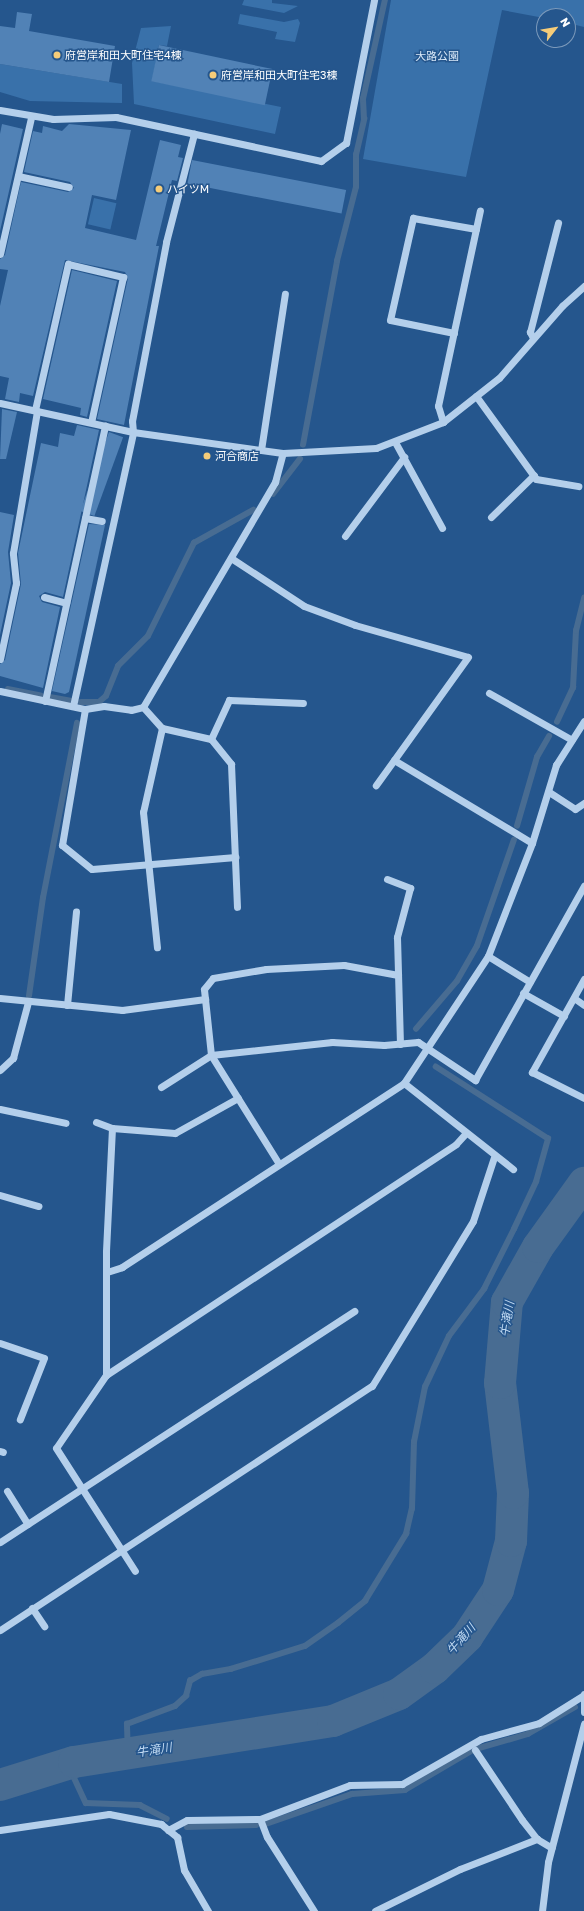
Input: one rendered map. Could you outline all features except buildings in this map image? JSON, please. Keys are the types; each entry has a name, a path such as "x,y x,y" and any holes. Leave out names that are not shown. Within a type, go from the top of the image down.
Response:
{"street":[{"path":"0,110 31,117 116,117 321,162 346,143 374,0"},
{"path":"0,254 31,117"},
{"path":"73,706 134,432 132,421 166,242 194,134"},
{"path":"18,176 69,188"},
{"path":"443,422 438,406 480,210"},
{"path":"454,333 390,320 413,218 476,229"},
{"path":"534,338 530,332 558,223"},
{"path":"0,659 16,583 13,553 36,410 68,264 123,277 91,422"},
{"path":"0,403 134,432 283,453 337,452 395,442 443,422 499,378 534,338 584,286"},
{"path":"261,450 284,294"},
{"path":"476,396 536,479 578,486"},
{"path":"45,701 105,425"},
{"path":"395,442 442,528"},
{"path":"0,691 85,708 104,706 131,710 143,707 275,482 283,453"},
{"path":"345,536 404,457"},
{"path":"491,517 534,475"},
{"path":"85,518 102,521"},
{"path":"231,558 304,606 355,625 468,657 376,785"},
{"path":"44,597 66,603"},
{"path":"489,693 572,740"},
{"path":"211,738 229,700 303,703"},
{"path":"143,707 162,728 211,738 231,764 237,907"},
{"path":"85,708 62,845 92,869 147,867 235,857"},
{"path":"107,1272 122,1267 404,1083 427,1046 488,956 532,843 549,792 556,765 584,722"},
{"path":"157,947 147,867 143,812 162,728"},
{"path":"394,760 532,843"},
{"path":"549,792 575,809 584,803"},
{"path":"388,879 410,888 397,937 400,1044"},
{"path":"161,1087 211,1055 332,1042 400,1044 418,1042 427,1046 475,1080 584,886"},
{"path":"67,1005 76,911"},
{"path":"488,956 530,982"},
{"path":"279,1164 211,1055 204,989 213,978 266,970 344,965 398,975"},
{"path":"584,980 532,1072 584,1098"},
{"path":"524,994 564,1016"},
{"path":"0,998 28,1002 122,1010 205,999"},
{"path":"574,998 584,1005"},
{"path":"0,1070 13,1058 28,1002"},
{"path":"404,1083 494,1157 513,1169"},
{"path":"96,1122 112,1128 175,1133 238,1098"},
{"path":"0,1108 66,1123"},
{"path":"106,1375 107,1272 112,1128"},
{"path":"135,1571 56,1448 106,1375 456,1144 465,1134"},
{"path":"0,1630 372,1386 473,1221 494,1157"},
{"path":"0,1195 38,1206"},
{"path":"0,1542 354,1311"},
{"path":"0,1343 44,1358 20,1419"},
{"path":"7,1491 28,1524"},
{"path":"32,1608 44,1626"},
{"path":"168,1830 187,1820 260,1818 350,1786 402,1784 481,1740 539,1723 583,1695 584,1712"},
{"path":"542,1911 552,1848 584,1724"},
{"path":"475,1750 537,1838 552,1848"},
{"path":"0,1830 109,1814 135,1817 168,1830 177,1837 184,1870 208,1911"},
{"path":"260,1818 267,1837 314,1911"},
{"path":"375,1911 460,1869 537,1838"}],"green space":[{"path":"244,0 272,0 272,3 298,6 284,13 242,5"},
{"name":"大路公園","path":"391,0 584,0 584,27 576,25 576,8 536,8 536,16 502,10 466,177 363,159"},
{"path":"240,14 284,22 298,19 300,23 295,42 275,39 277,32 238,24"},
{"path":"171,26 167,46 159,45 152,81 281,107 275,134 134,104 132,63 141,28"},
{"path":"0,64 122,84 122,103 30,101 0,92"},
{"path":"94,198 116,203 110,229 88,224"}],"waterway":[{"path":"303,445 337,261 356,187 356,155 364,119 363,99 385,0"},
{"path":"273,494 300,459"},
{"path":"81,702 99,702 106,696 118,666 148,636 194,543 253,510"},
{"path":"557,722 573,688 576,631 584,598"},
{"path":"8,689 40,695"},
{"path":"50,697 72,701"},
{"path":"29,996 43,898 77,723"},
{"path":"517,826 537,757 549,736"},
{"path":"416,1029 457,981 477,946 514,840"},
{"path":"128,1755 127,1724 175,1706 186,1696 190,1681 202,1674 231,1669 305,1646 338,1623 365,1601 406,1534 412,1509 414,1442 425,1387 449,1336 484,1289 514,1229 536,1182 548,1139 436,1067"},
{"name":"牛滝川","path":"0,1785 74,1762 333,1721 399,1694 435,1668 467,1637 498,1590 511,1541 513,1493 500,1383 507,1302 538,1247 584,1183"},
{"path":"266,1824 352,1794 405,1790 473,1750 528,1734 575,1707"},
{"path":"68,1764 86,1803 140,1805 167,1819"},
{"path":"187,1827 256,1825"}],"place":[{"name":"府営岸和田大町住宅4棟","path":"57,55"},
{"name":"府営岸和田大町住宅3棟","path":"213,75"},
{"name":"ハイツM","path":"159,189"},
{"name":"河合商店","path":"207,456"}]}
